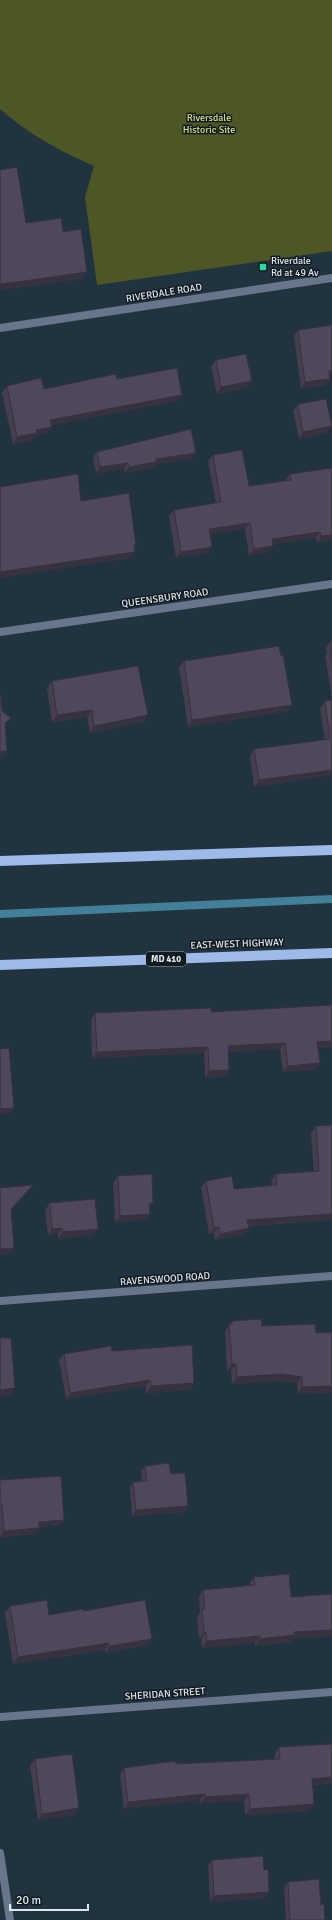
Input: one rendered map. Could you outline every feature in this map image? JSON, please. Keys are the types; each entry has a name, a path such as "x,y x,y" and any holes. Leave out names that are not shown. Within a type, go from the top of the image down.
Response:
{"main road":[{"path":"0,861 332,850"},
{"name":"EAST-WEST HIGHWAY","path":"0,965 332,953"}],"street":[{"name":"RIVERDALE ROAD","path":"0,328 332,278"},
{"name":"QUEENSBURY ROAD","path":"0,632 332,584"},
{"name":"RAVENSWOOD ROAD","path":"0,1301 332,1276"},
{"name":"SHERIDAN STREET","path":"0,1717 332,1692"},
{"path":"0,1853 10,1920"}],"green space":[{"name":"Riversdale Historic Site","path":"0,0 332,0 332,251 97,285 85,197 94,166 68,154 33,134 0,109"}],"building":[{"path":"17,167 26,223 61,218 63,232 81,229 87,272 0,284 0,170"},
{"path":"332,325 332,370 329,371 330,379 305,382 298,330"},
{"path":"246,354 252,381 221,387 216,360"},
{"path":"177,368 182,395 50,420 52,427 36,430 37,433 17,437 7,386 41,378 44,389 116,374 117,379"},
{"path":"326,399 332,426 303,432 298,404"},
{"path":"191,429 196,453 156,459 156,462 129,467 128,463 100,467 97,452"},
{"path":"242,450 249,486 291,480 290,474 332,468 332,535 321,536 320,532 272,539 273,546 254,549 250,523 209,529 212,547 181,552 174,510 221,502 213,455"},
{"path":"78,474 81,501 129,493 136,545 134,545 135,552 0,572 0,487"},
{"path":"279,646 281,656 283,655 292,705 192,720 184,661"},
{"path":"330,650 332,650 332,663"},
{"path":"138,666 148,715 94,726 92,710 57,715 52,681"},
{"path":"0,695 2,711 11,718 5,723 7,751 0,752"},
{"path":"332,700 332,770 259,780 254,749 330,739 325,701"},
{"path":"332,1005 332,1041 317,1042 320,1063 288,1066 285,1043 228,1046 229,1070 209,1071 208,1047 97,1052 95,1013 211,1008 211,1012"},
{"path":"9,1048 14,1108 0,1109 0,1049"},
{"path":"332,1125 332,1214 247,1220 249,1228 220,1234 219,1227 214,1228 206,1181 232,1176 234,1189 277,1185 276,1174 319,1171 316,1126"},
{"path":"152,1174 153,1203 149,1203 150,1214 120,1216 118,1176"},
{"path":"33,1185 11,1209 14,1248 0,1249 0,1188"},
{"path":"95,1199 98,1229 63,1232 62,1228 52,1229 50,1203"},
{"path":"261,1319 262,1326 315,1324 316,1333 332,1332 332,1386 302,1387 302,1377 282,1374 237,1377 236,1364 232,1364 229,1324 232,1324 232,1321"},
{"path":"0,1338 11,1338 15,1388 0,1390"},
{"path":"192,1345 194,1383 151,1386 150,1380 70,1393 64,1354 111,1346 112,1351"},
{"path":"169,1463 171,1474 185,1473 188,1506 136,1510 133,1482 147,1481 145,1466"},
{"path":"61,1476 64,1520 39,1522 39,1528 4,1531 2,1504 0,1504 0,1480"},
{"path":"289,1574 291,1597 332,1594 332,1630 294,1632 295,1635 260,1639 260,1636 207,1641 206,1632 204,1632 202,1610 205,1609 203,1590 255,1585 254,1577"},
{"path":"47,1600 49,1615 83,1609 84,1611 145,1600 152,1639 110,1646 109,1643 18,1657 10,1606"},
{"path":"332,1744 332,1777 312,1779 314,1804 250,1809 249,1794 205,1797 205,1794 128,1802 124,1768 175,1761 176,1764 280,1759 279,1747"},
{"path":"72,1754 79,1808 42,1814 35,1759"},
{"path":"263,1856 264,1870 268,1869 269,1892 214,1896 212,1860"},
{"path":"319,1879 321,1905 324,1904 325,1920 290,1920 288,1882"}],"waterway":[{"path":"0,914 332,899"}],"place":[{"name":"Riverdale Rd at 49 Av","path":"263,267"}]}
